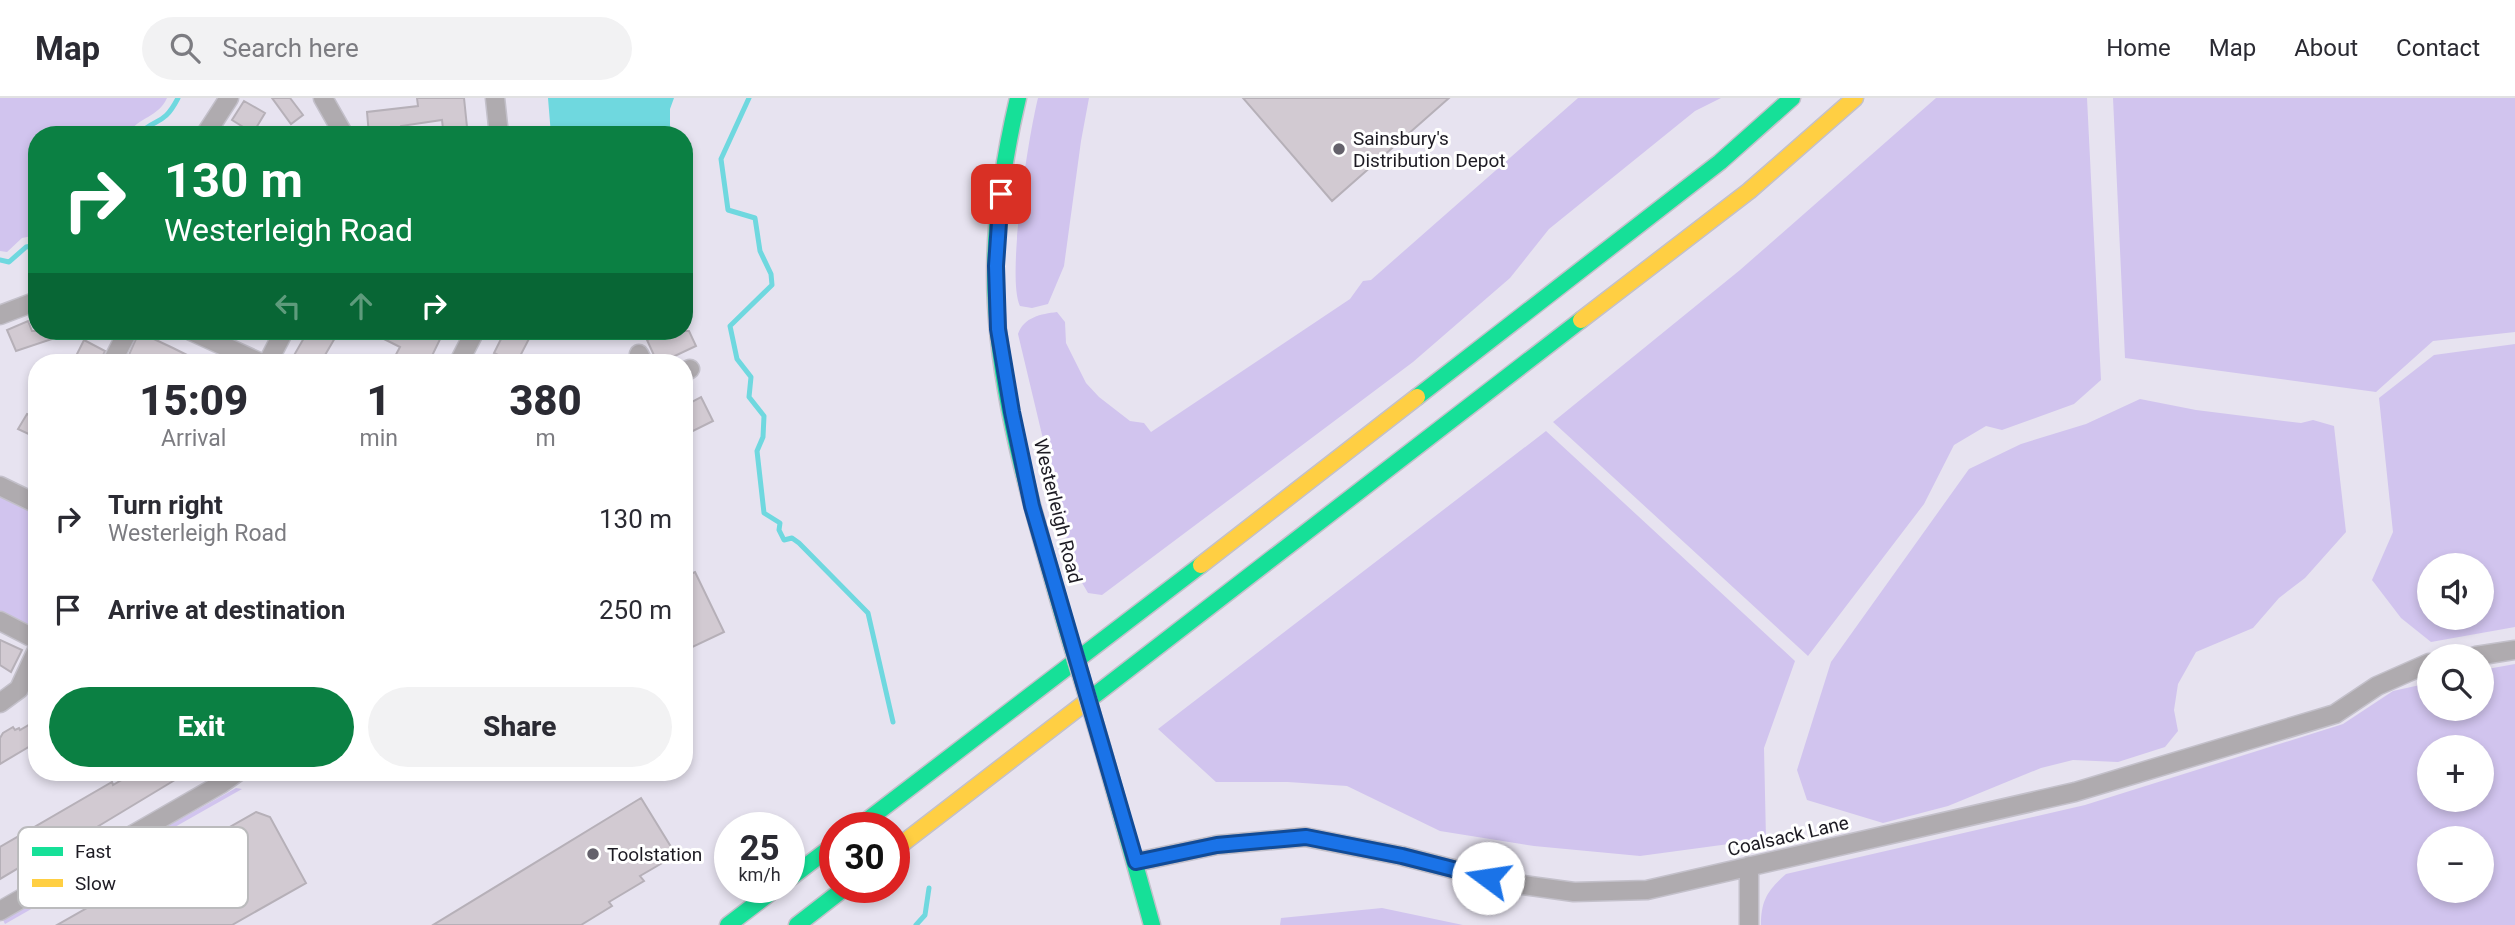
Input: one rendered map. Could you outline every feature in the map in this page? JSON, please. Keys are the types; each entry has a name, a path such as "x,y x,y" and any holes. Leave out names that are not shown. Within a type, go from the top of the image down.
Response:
{"main road":[{"name":"Westerleigh Road","path":"1018,98 1003,170 996,266 998,329 1032,506 1152,925"},
{"path":"878,812 1090,651 1709,170 1792,98"},
{"path":"910,838 1749,191 1855,98"},
{"path":"805,867 819,856"},
{"path":"728,925 757,903"},
{"path":"797,925 825,903"}],"street":[{"path":"211,126 229,98"},
{"path":"323,98 339,126"},
{"path":"495,98 498,126"},
{"path":"0,316 28,305"},
{"path":"211,340 241,354"},
{"path":"0,486 28,498"},
{"path":"0,621 28,635"},
{"path":"2494,653 2515,650"},
{"name":"Coalsack Lane","path":"1136,862 1217,845 1306,837 1402,856 1508,883 1574,892 1647,890 2088,788 2334,714 2377,686 2417,668"},
{"path":"0,703 19,689 28,670"},
{"path":"146,827 225,781"},
{"path":"1749,866 1749,925"},
{"path":"0,911 18,901"}],"shaded area":[{"path":"0,98 167,98 159,110 135,126 28,126 28,237 22,238 7,252 0,251"},
{"path":"1038,98 1089,98 1064,266 1048,304 1032,308 1020,306 1016,290 1016,266 1025,172"},
{"path":"1578,98 1721,98 1695,111 1549,229 1510,278 1413,362 1102,595 1088,593 1074,569 1018,334 1024,324 1039,315 1057,312 1065,322 1066,343 1086,383 1130,421 1144,423 1151,432 1350,299 1363,281 1371,280"},
{"path":"1936,98 2087,98 2101,380 2074,404 2002,430 1986,426 1954,445 1924,504 1808,656 1553,422 1740,270"},
{"path":"2113,98 2515,98 2515,332 2433,341 2376,392 2125,358"},
{"path":"2515,344 2515,627 2431,642 2401,618 2372,580 2393,532 2379,398 2434,355"},
{"path":"2140,399 2196,410 2301,423 2313,420 2334,426 2346,532 2305,578 2279,598 2253,628 2196,652 2178,684 2174,710 2178,731 2165,747 2118,762 2073,760 2041,768 1948,806 1883,823 1807,800 1797,770 1831,662 1969,469 2021,444 2086,424"},
{"path":"1546,431 1795,661 1764,748 1766,839 1640,856 1534,846 1440,831 1347,786 1288,782 1216,782 1158,729"},
{"path":"0,496 28,510 28,625 0,611"},
{"path":"2515,664 2515,925 1761,925 1762,909 1767,896 1786,874 2085,805 2343,724 2393,691 2417,686 2417,721 2494,721 2494,668"},
{"path":"236,788 242,789 175,827 166,827"},
{"path":"24,908 33,908 5,924 3,920"},
{"path":"1382,908 1463,925 1280,925 1281,918"}],"water":[{"path":"548,98 674,98 670,109 670,126 550,126"}],"building":[{"path":"272,98 290,98 303,115 291,124"},
{"path":"417,98 464,98 467,126 443,126 442,120 401,126 368,126 367,112 418,106"},
{"name":"Sainsbury's Distribution Depot","path":"1243,98 1449,98 1332,201"},
{"path":"244,101 265,113 257,126 242,126 232,120"},
{"path":"28,321 28,340 49,340 16,351 7,330"},
{"path":"84,340 105,351 104,354 77,354"},
{"path":"135,340 156,340 184,354 129,354"},
{"path":"303,340 334,340 326,354 295,354"},
{"path":"386,340 440,340 433,354 396,354 400,347"},
{"path":"500,340 528,340 521,354 494,353"},
{"path":"647,340 693,340 696,346 679,354 653,354"},
{"path":"701,397 713,421 693,431 693,401"},
{"path":"27,414 28,414 28,434 18,429"},
{"path":"695,572 724,632 693,647"},
{"path":"0,640 22,650 11,672 0,665"},
{"path":"28,725 28,747 0,764 0,738 13,727 20,730"},
{"path":"120,781 173,781 97,827 34,827 112,782 113,785"},
{"path":"641,798 676,855 640,876 644,881 609,902 612,906 581,925 433,925"},
{"path":"256,812 270,817 306,883 232,925 57,925 87,908 248,908 248,827 230,827"},
{"path":"18,837 18,868 0,879 0,847"}],"waterway":[{"path":"149,126 164,117 178,98"},
{"path":"749,98 721,159 728,210 755,218 760,251 771,274 772,285 730,326 737,359 751,377 749,397 764,416 763,437 757,451 764,513 780,523 779,530 784,540 792,538 799,543 868,613 893,722"},
{"path":"0,260 9,262 28,247"},
{"path":"916,925 925,915 929,888"}],"traffic: fast":[{"path":"1018,98 1007,149 997,226 995,279 999,345 1022,466 1065,623"},
{"path":"1417,397 1720,162 1792,98"},
{"path":"1086,702 1581,320"},
{"path":"878,812 1201,565"},
{"path":"1065,623 1103,750"},
{"path":"1103,750 1152,925"},
{"path":"805,867 819,856"},
{"path":"728,925 757,903"},
{"path":"797,925 825,903"}],"traffic: slow":[{"path":"1581,320 1749,191 1855,98"},
{"path":"1201,565 1417,397"},
{"path":"910,838 1086,702"}],"place":[{"name":"Sainsbury's Distribution Depot","path":"1339,149"},
{"name":"Toolstation","path":"593,854"}],"route":[{"path":"1001,194 996,266 998,329 1012,412 1032,506 1136,862 1217,845 1306,837 1402,856 1488,878"}]}
